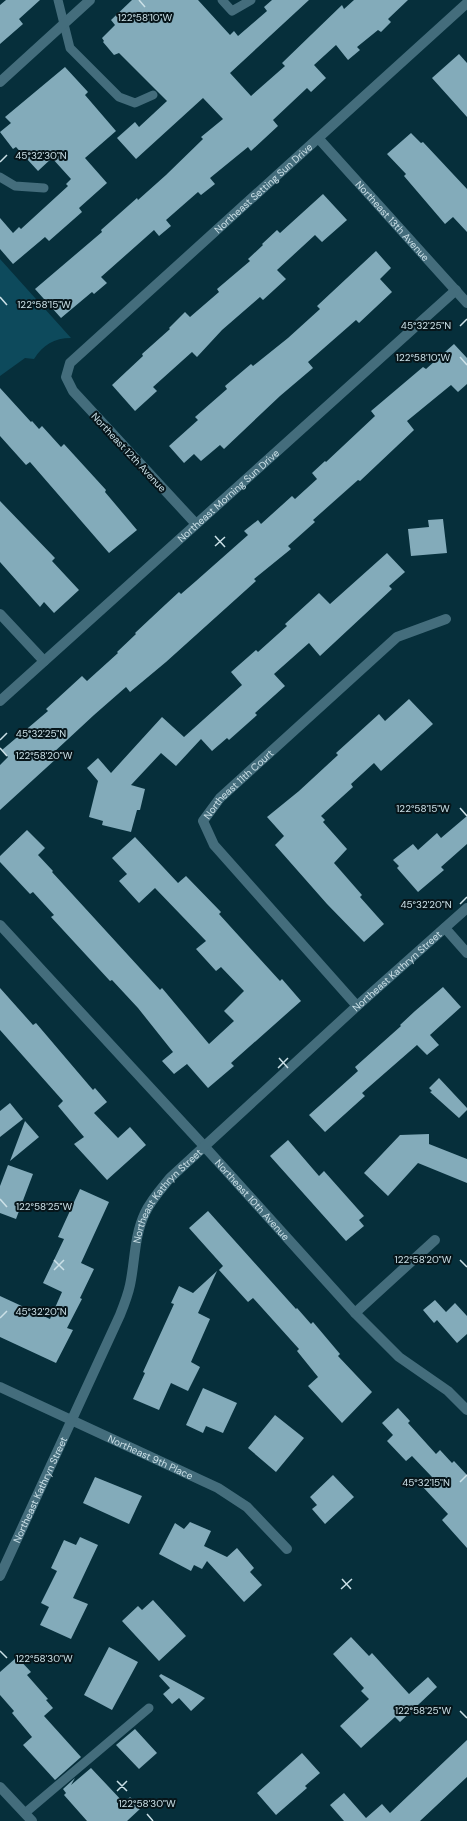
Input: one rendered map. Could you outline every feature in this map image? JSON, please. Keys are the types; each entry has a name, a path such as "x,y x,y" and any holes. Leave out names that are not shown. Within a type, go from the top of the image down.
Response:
{"street":[{"path":"0,82 90,0"},
{"name":"Northeast Setting Sun Drive","path":"66,377 70,363 466,5"},
{"name":"Northeast 13th Avenue","path":"319,138 467,303"},
{"name":"Northeast Morning Sun Drive","path":"0,701 456,290"},
{"name":"Northeast 12th Avenue","path":"66,377 72,391 87,408 196,524"},
{"path":"0,614 44,661"},
{"name":"Northeast 11th Court","path":"357,1006 214,845 203,821 220,798 396,637 446,620"},
{"name":"Northeast Kathryn Street","path":"0,1576 120,1315 130,1286 134,1255 144,1215 150,1204 170,1178 204,1146 467,908"},
{"name":"Northeast 10th Avenue","path":"0,925 204,1146 355,1313 399,1357 448,1391 467,1410"},
{"path":"445,928 467,953"},
{"path":"355,1313 435,1240"},
{"name":"Northeast 9th Place","path":"0,1387 218,1488 248,1507 287,1549"},
{"path":"0,1787 32,1821"}],"lane":[{"path":"58,0 70,48 119,97 135,103 153,95"},
{"path":"222,0 232,11 251,0"},
{"path":"0,177 15,186 44,188"},
{"path":"25,1813 149,1708"}],"shaded area":[{"path":"0,259 71,338 59,339 50,343 41,350 34,359 25,358 0,376"}],"building":[{"path":"6,0 40,0 19,19 23,24 0,44 0,5"},
{"path":"132,0 198,0 230,35 234,31 238,36 267,11 264,7 272,0 309,0 230,73 251,96 285,66 282,63 342,5 344,9 354,0 408,0 388,19 391,22 381,32 378,30 357,47 360,50 348,60 336,45 314,65 326,78 311,92 307,88 273,120 278,126 251,151 248,147 210,178 215,184 201,195 198,192 166,220 171,226 159,236 154,230 101,277 107,283 94,294 92,292 61,318 35,289 102,232 101,230 137,198 138,200 166,175 203,139 201,137 223,119 203,98 136,159 117,138 135,122 139,127 167,101 119,53 114,55 103,42 104,41 102,38 115,25 111,20"},
{"path":"459,54 467,63 467,117 432,78"},
{"path":"65,67 88,92 85,95 116,131 85,158 107,183 79,208 82,212 49,241 45,237 13,264 0,249 0,218 13,233 19,227 21,229 68,186 66,184 71,179 52,158 38,171 16,147 13,149 0,132 11,123 5,117"},
{"path":"411,133 421,143 423,142 467,189 467,232 453,217 445,224 404,176 406,174 387,154"},
{"path":"323,194 347,220 322,242 315,235 277,270 286,279 263,300 260,297 222,330 197,357 192,352 153,387 157,391 135,411 112,385 143,356 142,354 170,329 169,328 185,312 190,317 219,292 217,289 250,261 248,259 277,230 280,233"},
{"path":"376,251 391,268 380,279 392,292 359,323 356,320 308,362 313,368 280,396 224,449 220,445 201,461 194,454 184,463 169,446 198,420 195,417 227,389 225,386 251,364 253,366 288,338 320,309 317,306"},
{"path":"454,344 467,358 467,384 458,392 451,385 407,421 414,430 360,481 358,480 313,520 315,522 288,546 291,549 254,579 256,581 166,662 130,692 126,687 94,715 53,753 57,758 0,810 0,765 8,757 2,750 48,711 46,709 82,676 87,681 118,653 117,652 136,634 135,633 179,592 181,594 248,535 244,531 258,520 261,524 292,496 295,499 317,479 312,473 325,461 326,462 375,416 371,411 423,367 426,369"},
{"path":"0,388 39,429 42,426 61,447 64,444 106,490 105,492 137,530 109,553 30,462 26,465 0,436"},
{"path":"0,501 55,558 52,561 79,590 54,613 44,602 40,607 0,562"},
{"path":"443,519 447,553 411,556 408,529 429,527 428,520"},
{"path":"387,553 405,572 389,586 392,589 320,656 309,643 274,674 285,686 255,713 257,715 229,740 227,738 212,751 201,739 176,766 161,753 131,785 145,789 140,810 137,810 131,832 102,825 103,821 89,817 98,781 87,768 98,758 111,773 162,717 184,737 242,685 231,672 256,650 258,652 287,626 285,624 319,593 330,604"},
{"path":"409,699 433,724 381,771 374,763 351,784 353,787 321,816 325,820 323,822 347,849 334,863 362,895 360,897 384,924 364,942 327,904 275,845 284,836 267,817 299,791 338,755 336,753 379,714 385,721"},
{"path":"467,816 467,844 441,867 444,870 418,892 397,868 399,866 393,860 413,844 418,850 437,833 441,838"},
{"path":"27,830 45,848 38,855 53,871 52,872 160,990 162,988 209,1044 234,1021 224,1011 244,991 221,967 216,971 196,949 206,941 155,888 139,903 119,881 127,874 112,858 135,837 178,883 186,876 221,912 219,914 280,981 282,979 301,1001 231,1063 234,1066 208,1088 187,1064 174,1074 162,1061 173,1052 138,1008 112,980 110,981 51,917 54,915 33,892 30,894 0,862 0,856"},
{"path":"443,987 461,1007 430,1035 439,1045 427,1055 417,1045 362,1093 365,1096 325,1132 309,1115 358,1071 355,1067"},
{"path":"0,988 33,1025 36,1023 93,1090 95,1088 107,1102 94,1113 118,1138 130,1127 146,1145 107,1180 74,1144 84,1137 58,1106 63,1101 0,1030"},
{"path":"439,1078 467,1108 467,1110 459,1118 430,1092 432,1091 429,1088"},
{"path":"10,1103 23,1119 0,1137 0,1111"},
{"path":"25,1121 39,1137 10,1161"},
{"path":"429,1134 429,1144 467,1159 467,1183 418,1163 388,1196 364,1173 400,1135"},
{"path":"288,1140 319,1176 324,1171 364,1216 359,1220 364,1226 346,1241 270,1156"},
{"path":"8,1165 33,1174 16,1219 0,1213 0,1186"},
{"path":"80,1189 109,1202 81,1263 94,1269 80,1298 82,1299 67,1328 73,1330 56,1363 0,1337 0,1296 50,1319 62,1292 43,1283 64,1239 58,1237"},
{"path":"208,1211 296,1309 297,1308 311,1324 313,1322 340,1354 338,1356 372,1392 342,1423 308,1386 318,1377 297,1351 299,1349 253,1298 248,1302 219,1270 223,1266 189,1228"},
{"path":"217,1271 198,1313 210,1319 191,1362 200,1367 188,1391 171,1383 159,1410 133,1399 145,1373 143,1372 174,1304 171,1303 179,1286 193,1293"},
{"path":"435,1300 446,1312 455,1303 467,1316 467,1334 457,1343 437,1320 434,1323 423,1310"},
{"path":"203,1388 237,1403 223,1433 206,1426 203,1433 186,1425"},
{"path":"398,1408 410,1421 408,1423 436,1454 440,1450 452,1463 454,1461 467,1475 467,1548 442,1520 448,1514 422,1486 432,1477 412,1456 406,1461 387,1441 393,1435 382,1423"},
{"path":"275,1415 304,1438 276,1472 248,1448"},
{"path":"333,1475 354,1497 325,1524 312,1509 317,1505 310,1497"},
{"path":"95,1477 142,1496 129,1524 83,1503"},
{"path":"190,1522 211,1531 204,1546 227,1557 237,1548 254,1568 250,1572 262,1585 244,1602 207,1561 202,1569 194,1565 191,1571 159,1554 175,1523 184,1529"},
{"path":"80,1537 98,1545 73,1598 88,1604 71,1639 40,1625 49,1607 41,1603 57,1571 51,1568 64,1540 76,1545"},
{"path":"153,1600 186,1636 159,1661 122,1621 138,1606 142,1610"},
{"path":"351,1637 369,1656 372,1653 409,1694 428,1677 437,1687 400,1722 395,1717 361,1748 340,1726 369,1699 361,1691 364,1688 333,1654"},
{"path":"109,1647 138,1662 112,1710 84,1695"},
{"path":"17,1657 31,1672 27,1675 48,1699 46,1700 53,1708 44,1716 81,1757 55,1780 23,1745 32,1737 12,1713 14,1711 0,1695 0,1672"},
{"path":"161,1674 205,1698 191,1711 179,1698 172,1704 163,1694 170,1688 159,1676"},
{"path":"135,1729 157,1753 139,1769 116,1745"},
{"path":"467,1740 467,1777 420,1821 344,1821 330,1805 344,1793 366,1818 382,1804 390,1813"},
{"path":"302,1753 320,1773 305,1786 307,1788 276,1815 257,1793"},
{"path":"91,1768 124,1803 130,1797 141,1808 127,1821 87,1821 64,1795 66,1793 63,1789 75,1778 71,1785"}]}
